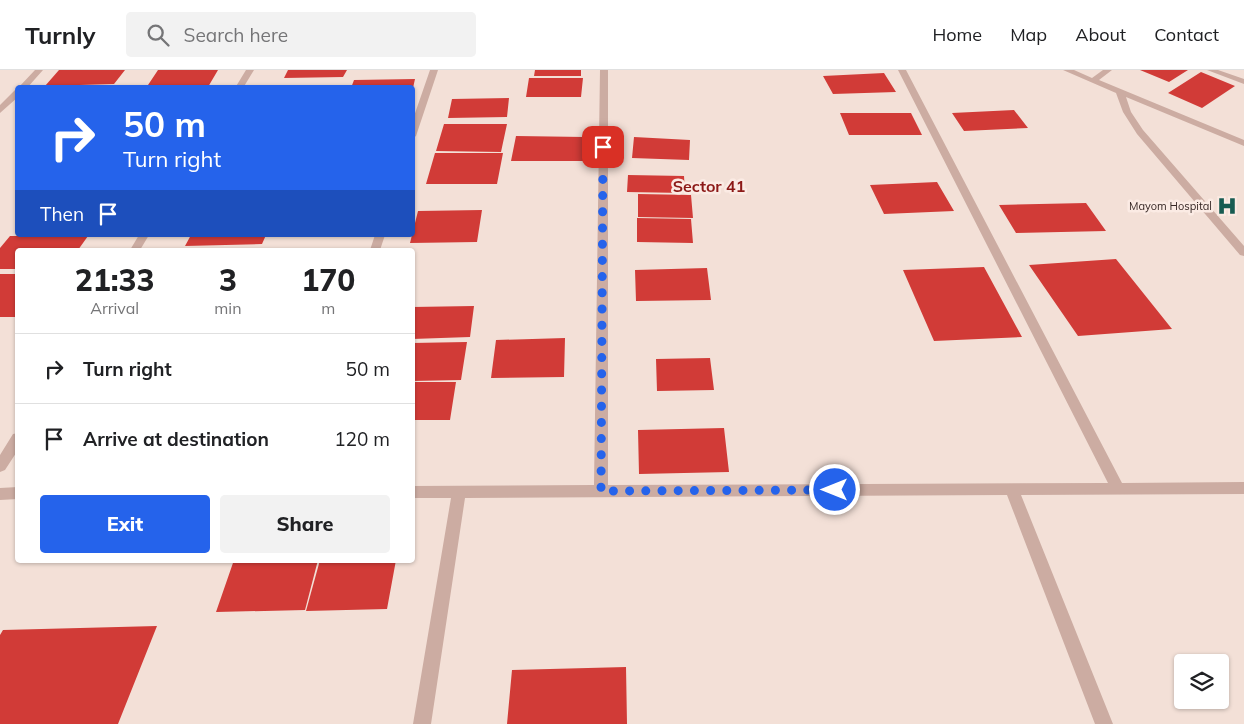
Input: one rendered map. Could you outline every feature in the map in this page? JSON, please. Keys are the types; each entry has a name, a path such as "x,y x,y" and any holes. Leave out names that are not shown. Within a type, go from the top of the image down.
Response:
{"street":[{"path":"25,85 39,70"},
{"path":"241,85 250,70"},
{"path":"415,127 434,70"},
{"path":"601,491 604,70"},
{"path":"902,70 1118,489"},
{"path":"1067,70 1244,143"},
{"path":"1093,80 1108,70"},
{"path":"1211,70 1244,82"},
{"path":"1120,92 1127,112 1140,132 1244,253"},
{"path":"0,110 15,95"},
{"path":"136,248 143,237"},
{"path":"0,466 15,443"},
{"path":"415,492 1244,488"},
{"path":"1012,489 1104,724"},
{"path":"422,724 459,492"},
{"path":"0,494 15,494"}],"building":[{"path":"59,70 125,70 114,84 46,85"},
{"path":"158,70 218,70 209,85 148,85"},
{"path":"288,70 347,70 343,77 284,78"},
{"path":"535,70 581,70 581,76 534,76"},
{"path":"1140,70 1188,70 1169,82"},
{"path":"1201,72 1235,86 1202,108 1168,93"},
{"path":"884,73 896,92 833,94 823,76"},
{"path":"529,78 583,78 581,97 526,97"},
{"path":"415,79 414,85 352,85 354,80"},
{"path":"509,98 507,117 448,118 452,99"},
{"path":"1014,110 1028,128 964,131 952,113"},
{"path":"840,113 911,113 922,135 849,135"},
{"path":"444,124 507,124 501,152 436,151"},
{"path":"516,136 585,137 583,161 511,161"},
{"path":"634,137 690,140 689,160 632,158"},
{"path":"435,153 503,153 497,184 426,184"},
{"path":"628,175 684,176 685,193 627,192"},
{"path":"937,182 954,211 884,214 870,185"},
{"path":"638,194 691,195 693,218 638,217"},
{"path":"1086,203 1106,231 1016,233 999,205"},
{"path":"482,210 477,242 410,243 412,237 415,237 415,223 418,211"},
{"path":"637,218 691,219 693,243 637,242"},
{"path":"10,236 87,237 79,248 15,248 15,269 0,269 0,248"},
{"path":"190,237 265,237 262,244 185,246"},
{"path":"1116,259 1172,329 1078,336 1029,265"},
{"path":"984,267 1022,337 934,341 903,270"},
{"path":"707,268 711,300 636,301 635,270"},
{"path":"0,274 15,274 15,317 0,317"},
{"path":"474,306 470,337 415,339 415,307"},
{"path":"565,338 564,377 491,378 496,340"},
{"path":"467,342 461,380 415,381 415,343"},
{"path":"710,358 714,390 657,391 656,359"},
{"path":"415,382 456,382 450,420 415,420"},
{"path":"724,428 729,472 639,474 638,430"},
{"path":"233,563 317,563 305,610 216,612"},
{"path":"319,563 395,563 387,609 306,611"},
{"path":"157,626 118,724 0,724 0,635 3,630"},
{"path":"626,667 627,724 507,724 512,670"}],"place":[{"name":"Mayom Hospital","path":"1227,206"}],"district":[{"name":"Sector 41","path":"709,186"}],"route":[{"path":"603,147 601,491 835,490"}]}
